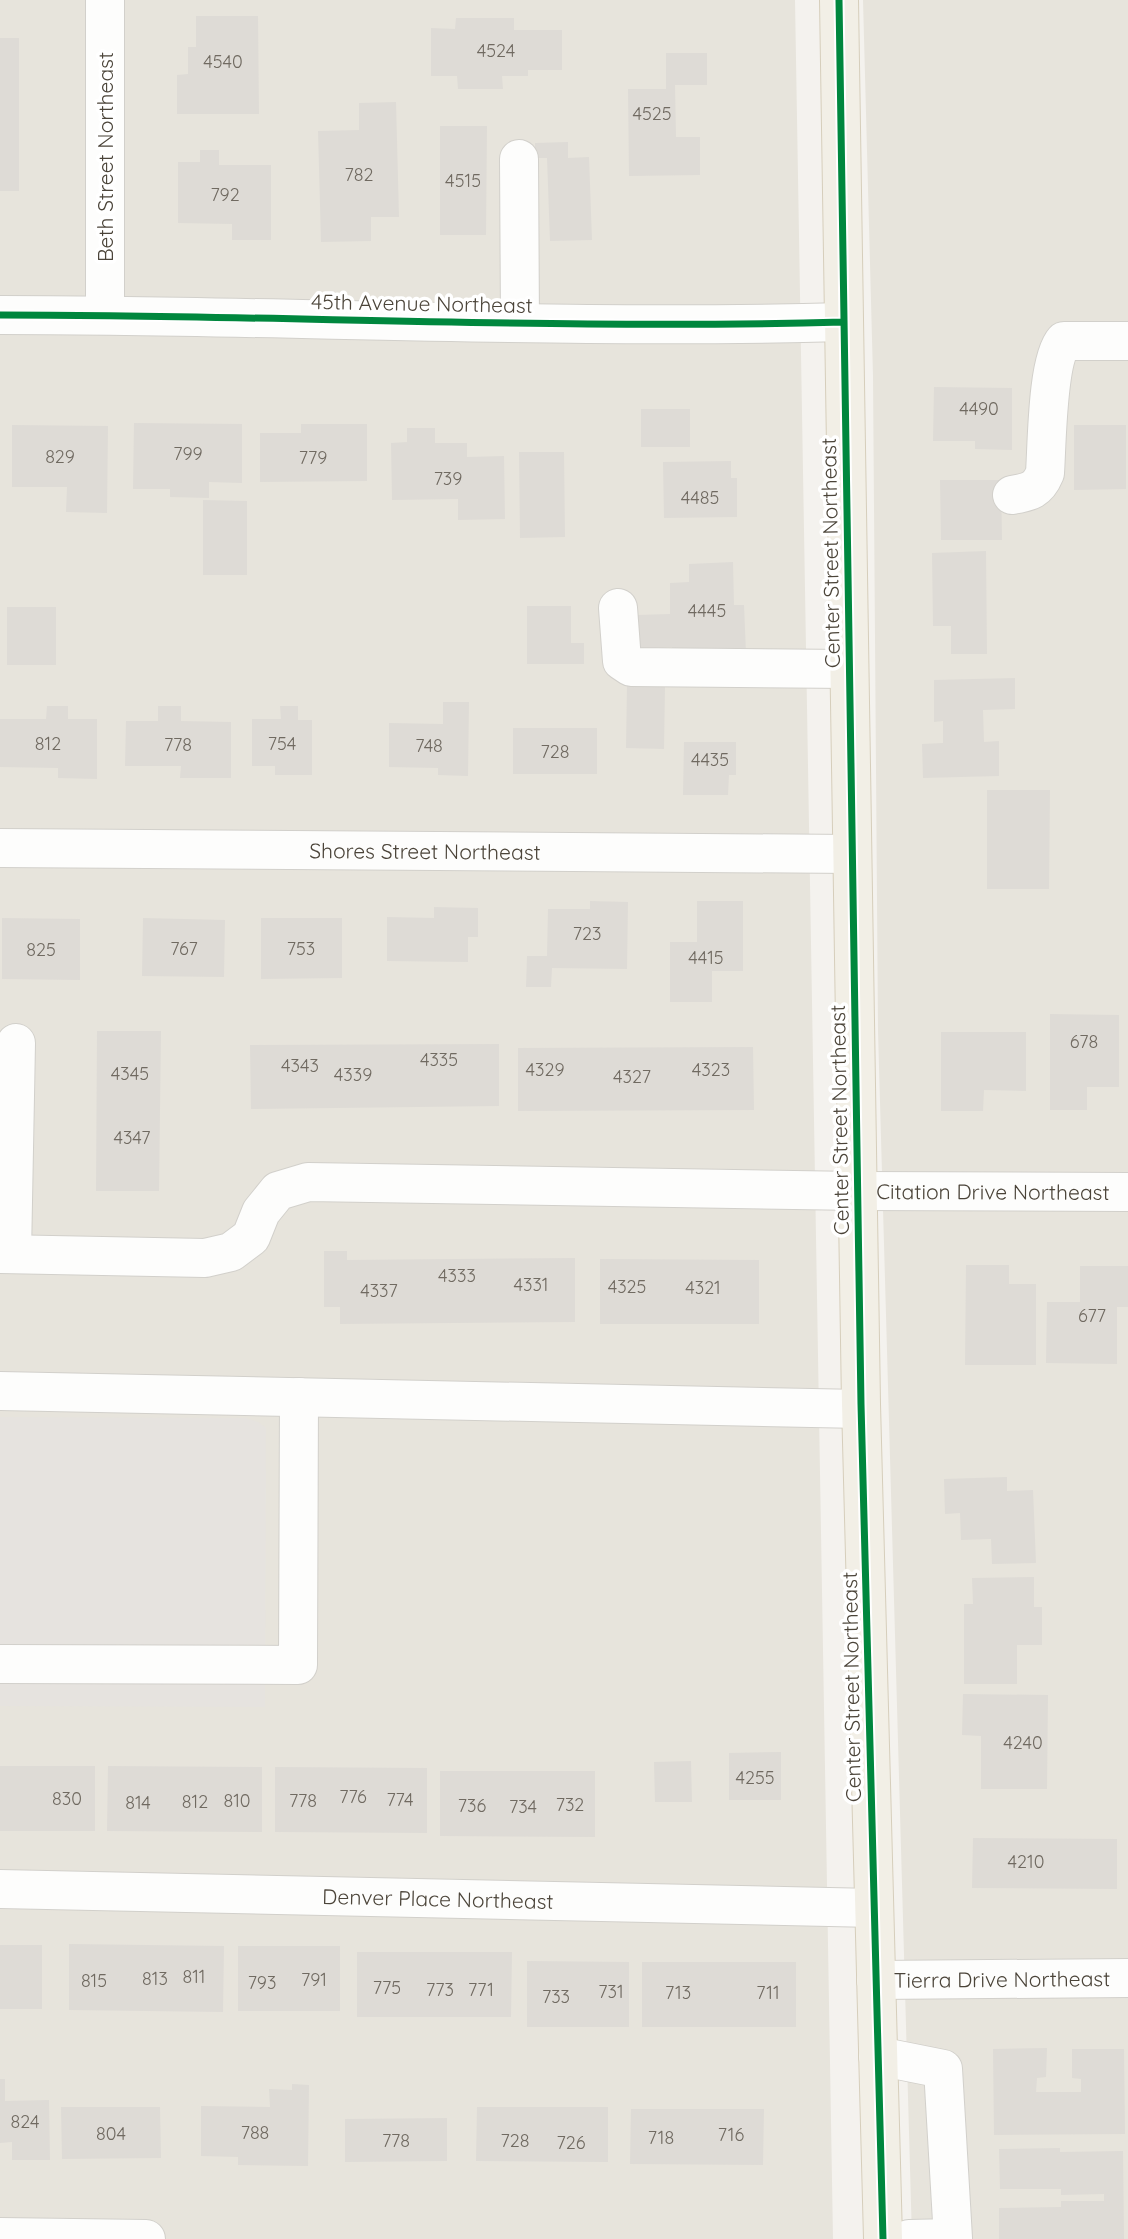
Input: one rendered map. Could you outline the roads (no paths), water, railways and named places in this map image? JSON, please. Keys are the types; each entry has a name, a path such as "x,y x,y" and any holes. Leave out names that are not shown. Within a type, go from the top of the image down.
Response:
{"main road":[{"name":"Center Street Northeast","path":"839,0 861,1409 883,2239"}],"street":[{"name":"Beth Street Northeast","path":"104,0 105,315"},
{"path":"519,159 520,323"},
{"name":"45th Avenue Northeast","path":"0,315 520,323 844,322"},
{"path":"1013,495 1033,491 1041,483 1045,473 1049,391 1057,348 1064,341 1128,341"},
{"path":"618,608 622,661 631,667 849,669"},
{"name":"Shores Street Northeast","path":"0,848 852,854"},
{"path":"6,1254 16,1043"},
{"name":"Citation Drive Northeast","path":"6,1254 205,1258 232,1252 251,1237 261,1212 278,1191 308,1182 858,1191 1128,1192"},
{"path":"0,1391 861,1409"},
{"path":"0,1664 298,1665 299,1397"},
{"name":"Denver Place Northeast","path":"0,1889 874,1908"},
{"name":"Tierra Drive Northeast","path":"876,1980 1128,1978"},
{"path":"878,2056 943,2069 953,2238 909,2239"},
{"path":"0,2236 146,2239"}]}
